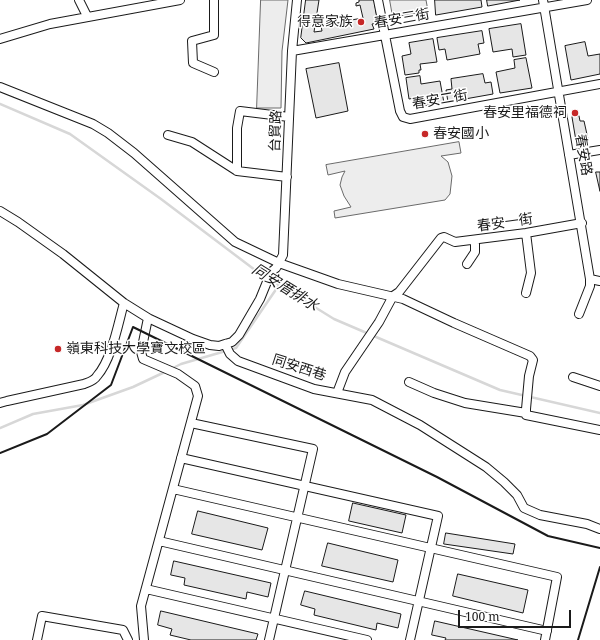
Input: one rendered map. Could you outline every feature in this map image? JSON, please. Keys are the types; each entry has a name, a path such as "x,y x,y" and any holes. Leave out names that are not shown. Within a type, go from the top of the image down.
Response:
{"street":[{"path":"79,0 87,16"},
{"path":"0,38 50,24 87,16 160,1 180,0"},
{"path":"214,0 214,35 192,41 193,63 214,72"},
{"name":"台貿路","path":"279,263 284,255 292,51 297,0"},
{"name":"春安二街","path":"378,0 400,111 403,116 410,119 600,84"},
{"name":"春安三街","path":"292,51 385,35 544,4 588,0"},
{"name":"春安路","path":"544,4 590,279 590,286 579,314"},
{"path":"0,87 93,124 103,130 134,153 235,242 279,263 338,284 396,294 454,323 530,356 534,360 529,376 526,415 600,430"},
{"path":"237,171 240,111 289,117"},
{"path":"168,135 192,142 237,171 287,177"},
{"path":"569,156 600,150"},
{"path":"0,211 63,254 124,303 148,318 193,339 210,345 219,346 232,342 239,335 260,299 271,272 279,263"},
{"name":"春安一街","path":"396,294 441,238 444,237 455,242 526,234 582,224"},
{"path":"526,234 531,273 526,293"},
{"path":"467,264 475,252 475,240"},
{"path":"590,279 600,281"},
{"path":"337,393 345,372 396,294"},
{"path":"0,404 7,401 92,381 98,376 110,354 124,303"},
{"path":"144,640 141,606 198,396 195,386 178,374 143,359 141,352 148,318"},
{"name":"同安西巷","path":"225,344 230,354 238,361 314,389 372,400 420,425 486,467 517,494 524,508 540,516 587,524 600,529"},
{"path":"573,377 600,386"},
{"path":"409,382 434,393 465,403 526,411"},
{"path":"191,423 313,450 269,640"},
{"path":"181,458 438,516 410,640"},
{"path":"173,489 557,577 545,640"},
{"path":"159,541 547,631"},
{"path":"146,589 367,640"},
{"path":"38,640 42,616 123,630 128,640"}],"shaded area":[{"path":"261,0 288,0 282,51 281,108 257,108"},
{"path":"390,0 426,0 428,11 393,17"},
{"path":"459,142 461,153 441,156 448,162 452,176 450,194 445,200 335,218 334,211 351,207 344,196 340,185 345,171 328,175 326,165"}],"building":[{"name":"得意家族","path":"306,0 319,0 314,32 322,31 321,26 329,24 329,21 332,20 332,24 348,21 347,17 350,16 351,20 363,18 360,5 356,6 356,3 359,2 359,0 374,0 378,23 372,24 374,29 306,43 301,38"},
{"path":"435,0 481,0 482,7 436,15"},
{"path":"487,0 520,0 488,6"},
{"path":"521,24 526,55 513,57 512,49 493,52 489,29"},
{"path":"482,31 484,43 478,44 480,54 447,60 445,49 439,50 437,38"},
{"path":"433,39 437,62 420,64 421,70 419,70 419,73 405,75 402,56 411,54 409,43"},
{"path":"585,42 588,56 600,54 600,74 571,80 565,46"},
{"path":"526,58 532,88 500,93 496,72 515,68 514,60"},
{"path":"339,63 348,111 316,118 306,69"},
{"path":"483,74 485,83 491,82 493,94 448,102 446,90 452,89 451,79"},
{"path":"420,76 421,84 440,81 444,103 422,106 420,97 409,99 406,78"},
{"path":"579,116 580,121 584,121 588,139 576,141 572,117"},
{"path":"596,172 600,172 600,191"},
{"path":"353,503 406,515 402,533 349,521"},
{"path":"198,511 268,528 262,550 192,534"},
{"path":"446,533 515,544 513,554 444,544"},
{"path":"328,543 398,560 393,582 322,566"},
{"path":"174,561 271,583 268,597 247,592 246,599 184,585 185,578 171,575"},
{"path":"458,574 528,590 523,613 453,596"},
{"path":"305,591 401,614 398,628 377,623 376,630 314,615 315,609 301,605"},
{"path":"161,611 258,634 256,640 191,640 170,635 172,629 158,625"},
{"path":"435,621 518,640 445,640 446,638 432,635"}],"waterway":[{"name":"同安厝排水","path":"0,104 70,134 161,199 255,270 334,319 500,390 600,413"},
{"path":"171,369 181,364 236,348 279,285"},
{"path":"0,428 33,414 83,405 133,387 167,371"}],"wall":[{"path":"0,453 47,434 111,385 133,327 437,477 548,536 600,548"},
{"path":"578,640 600,567"}],"place":[{"name":"得意家族","path":"361,22"},
{"name":"春安里福德祠","path":"575,113"},
{"name":"春安國小","path":"425,134"},
{"name":"嶺東科技大學寶文校區","path":"58,349"}]}
